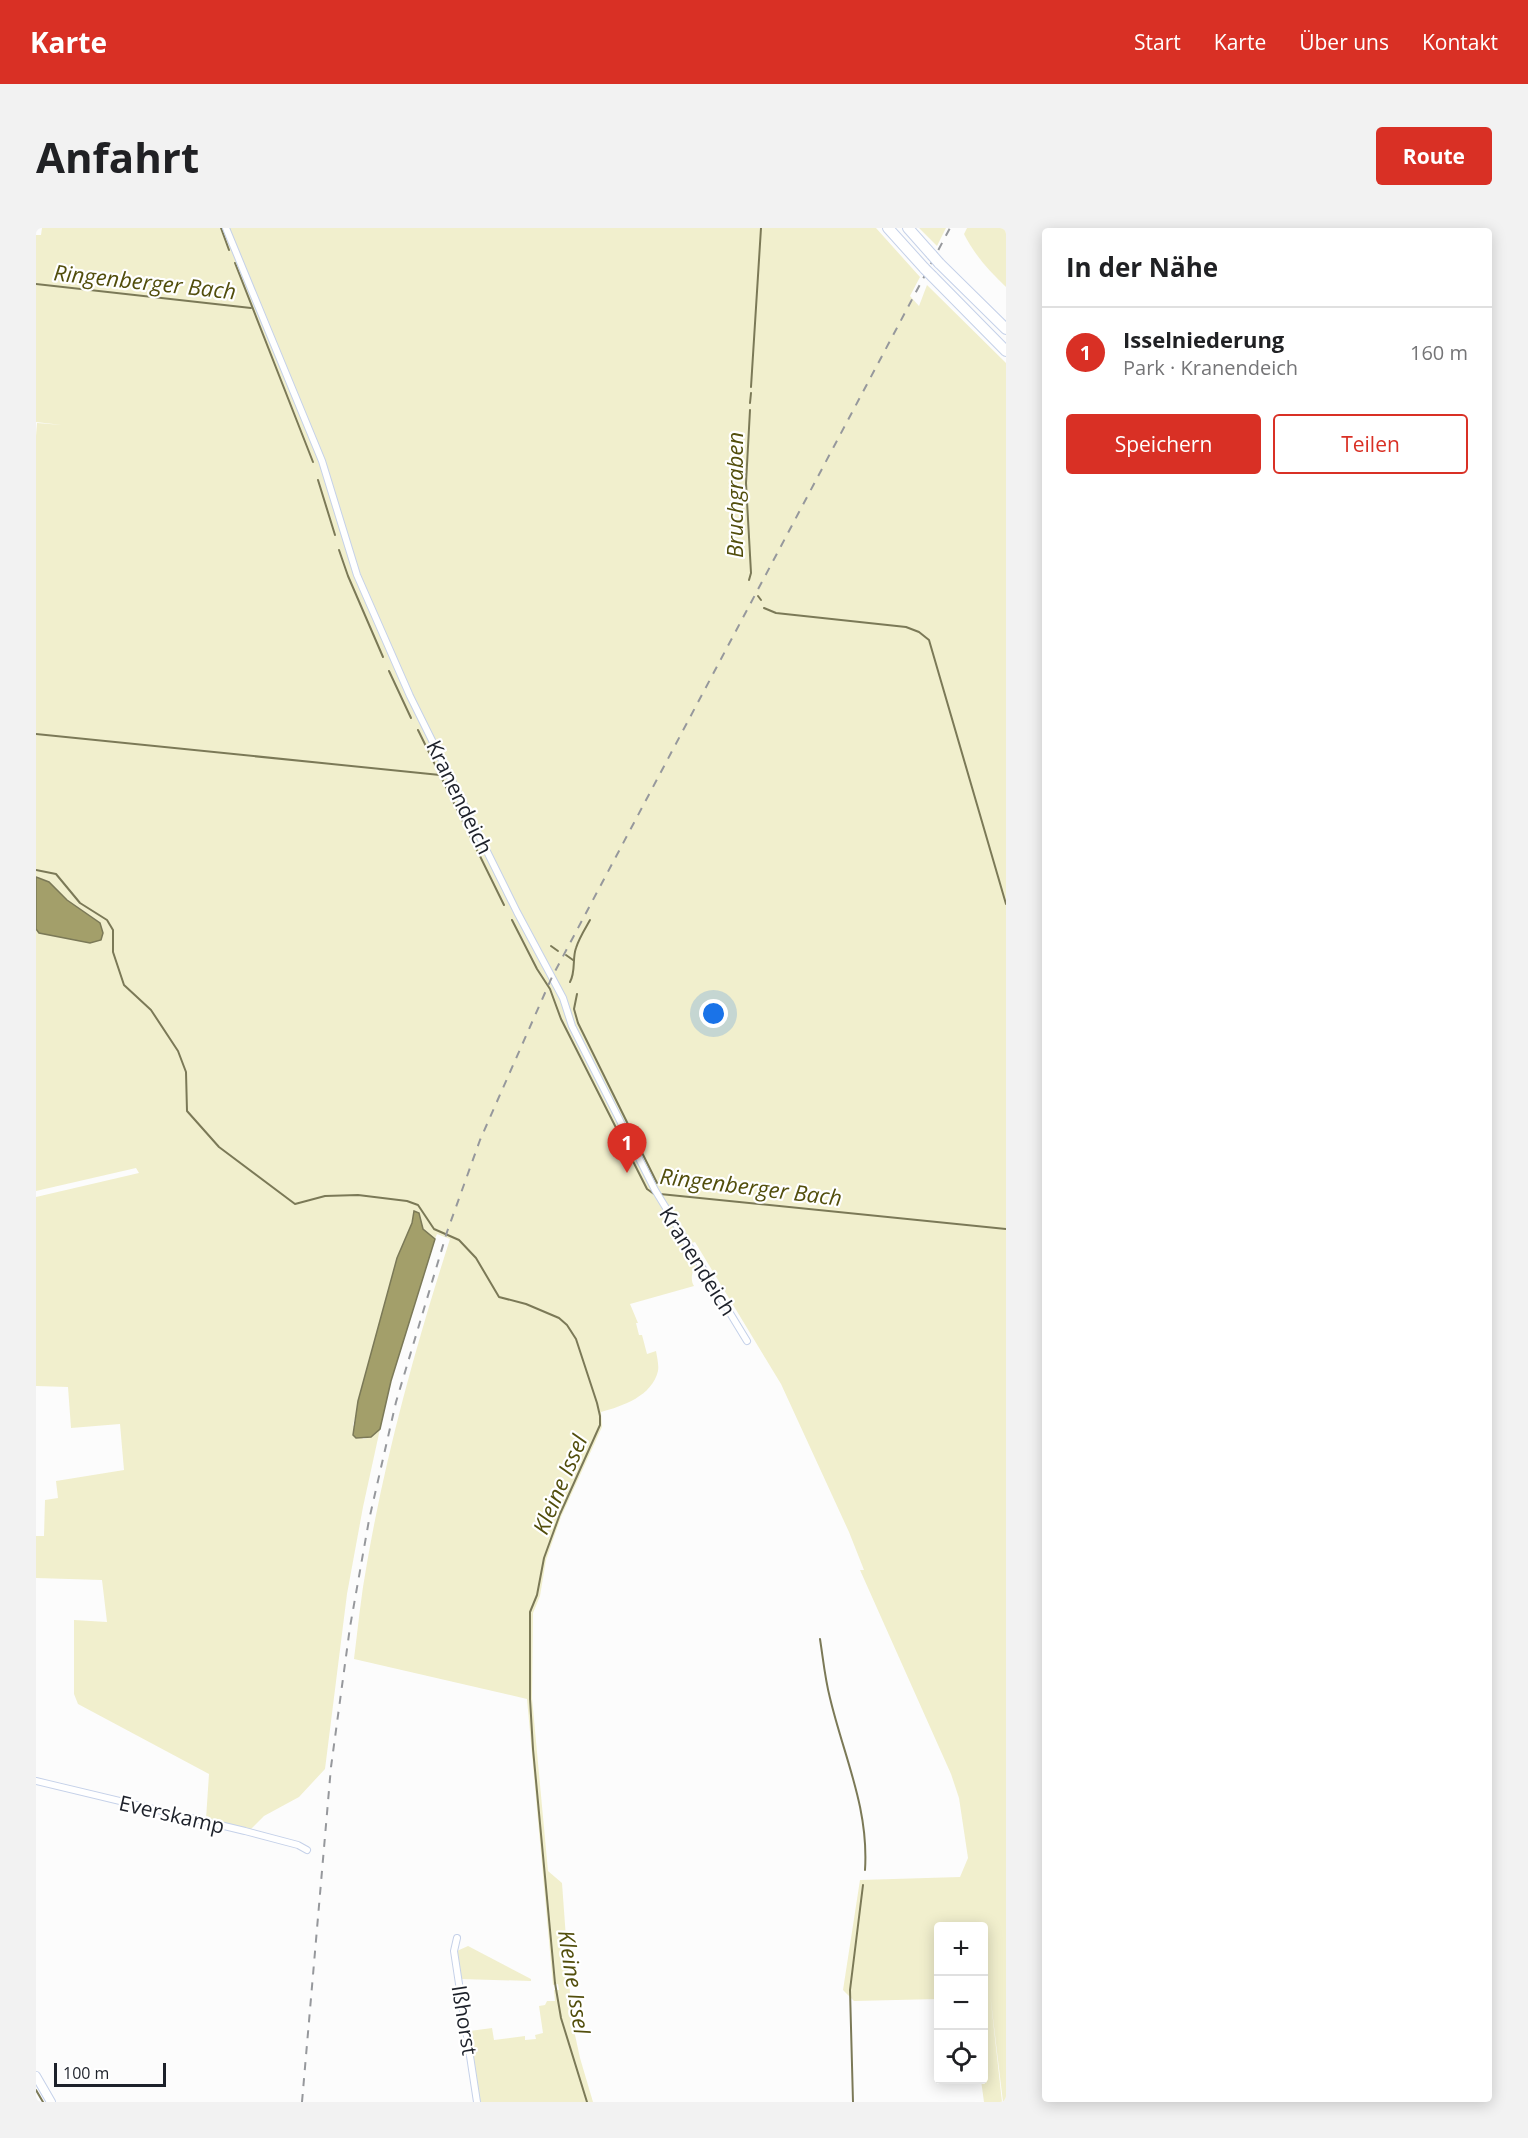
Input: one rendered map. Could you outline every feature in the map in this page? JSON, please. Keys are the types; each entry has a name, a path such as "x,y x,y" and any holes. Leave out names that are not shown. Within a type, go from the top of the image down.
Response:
{"highway":[{"path":"888,228 1006,351"},
{"path":"908,228 1006,329"}],"main road":[{"path":"36,2076 51,2102"}],"street":[{"name":"Kranendeich","path":"226,228 322,461 357,575 410,696 562,998 572,1026 659,1198 747,1341"},
{"name":"Everskamp","path":"36,1781 256,1834 298,1845 307,1851"},
{"name":"Ißhorst","path":"457,1938 454,1951 477,2102"}],"shaded area":[{"path":"42,228 876,228 920,277 910,296 919,306 927,285 1006,363 1006,2102 1003,2102 990,1993 1002,2102 984,2102 982,2084 988,2084 988,1922 934,1922 934,1999 854,2001 843,1990 860,1880 960,1877 968,1858 959,1798 951,1774 860,1570 864,1570 849,1532 781,1384 695,1242 682,1246 696,1265 692,1276 694,1286 630,1304 647,1354 656,1351 658,1371 650,1387 636,1399 601,1412 602,1427 561,1517 546,1560 540,1596 533,1613 532,1698 548,1871 562,1883 572,2021 593,2102 479,2102 470,2031 492,2028 494,2040 525,2036 525,2040 536,2039 535,2035 543,2033 539,2006 545,2005 547,2001 555,2001 554,1990 559,1990 558,1984 553,1985 527,1699 354,1659 361,1599 383,1481 425,1319 450,1239 437,1234 435,1239 423,1229 419,1213 414,1212 412,1223 397,1258 353,1425 363,1439 371,1437 380,1429 347,1594 325,1769 299,1797 264,1816 251,1829 206,1819 209,1774 78,1704 74,1694 74,1620 107,1622 102,1580 36,1578 36,1536 44,1536 45,1500 58,1498 56,1481 124,1470 120,1424 71,1428 68,1387 36,1386 36,1197 139,1173 136,1168 36,1191 36,929 40,933 95,919 67,900 49,882 36,877 36,436 37,423 62,425 36,422 36,235 41,235"},
{"path":"919,228 946,228 937,246"},
{"path":"967,228 1006,228 1006,287 972,248 964,234"},
{"path":"36,877 49,882 67,900 100,923 103,933 101,940 90,943 39,933 36,929"},
{"path":"414,1211 419,1213 423,1229 435,1239 391,1381 380,1429 371,1437 356,1438 353,1435 358,1401 397,1258 412,1223"},
{"path":"468,1946 531,1981 461,1979 457,1951"}],"waterway":[{"path":"221,228 229,250"},
{"name":"Bruchgraben","path":"751,387 761,228"},
{"name":"Ringenberger Bach","path":"235,263 313,462"},
{"name":"Ringenberger Bach","path":"36,284 251,308"},
{"name":"Bruchgraben","path":"750,403 751,393"},
{"name":"Bruchgraben","path":"749,580 751,573 746,483 750,410"},
{"path":"318,480 335,535"},
{"path":"339,550 383,657"},
{"path":"758,596 761,600"},
{"path":"764,608 776,613 906,627 919,632 929,640 1006,904"},
{"path":"389,671 411,718"},
{"name":"Ringenberger Bach","path":"418,730 504,905"},
{"path":"36,734 440,775"},
{"name":"Kleine Issel","path":"36,870 56,874 80,903 107,920 113,930 113,952 124,985 151,1010 178,1051 186,1072 187,1111 219,1147 295,1204 325,1196 358,1195 407,1201 418,1205 434,1229 459,1240 476,1258 499,1297 526,1304 559,1318 567,1325 576,1339 597,1403 600,1425 560,1514 544,1558 537,1595 530,1612 530,1699 555,1983 561,2018 587,2102"},
{"name":"Ringenberger Bach","path":"512,920 550,989 561,1019 647,1189 654,1194"},
{"path":"570,982 576,948 590,920"},
{"path":"551,946 558,951"},
{"path":"566,955 573,960"},
{"path":"577,994 574,1009 578,1023 657,1183"},
{"name":"Ringenberger Bach","path":"660,1194 1006,1229"},
{"path":"820,1639 828,1691 859,1804 863,1825 865,1870"},
{"path":"853,2102 850,1990 863,1885"},
{"path":"36,2090 43,2102"}],"railway":[{"path":"302,2102 331,1767 350,1627 369,1520 396,1402 447,1232 480,1140 552,977 950,228"}],"place":[{"name":"Isselniederung","path":"627,1173"}]}
